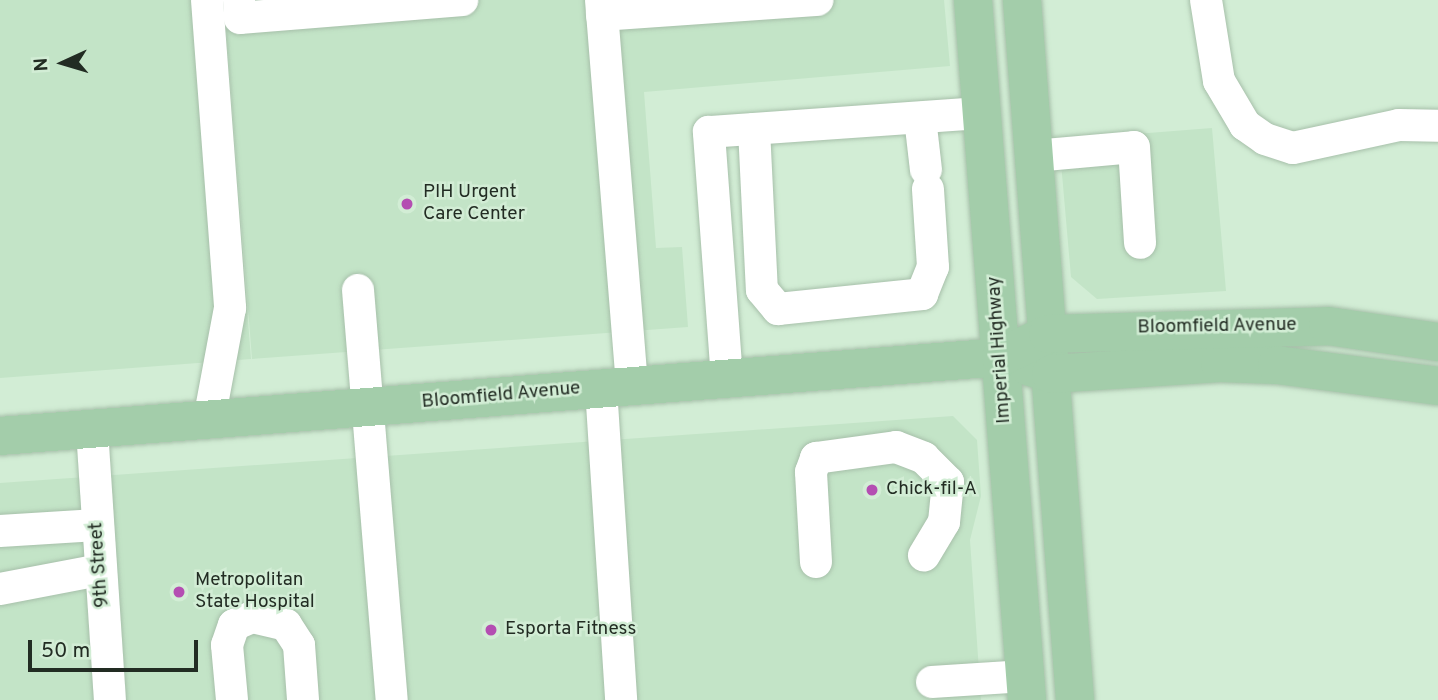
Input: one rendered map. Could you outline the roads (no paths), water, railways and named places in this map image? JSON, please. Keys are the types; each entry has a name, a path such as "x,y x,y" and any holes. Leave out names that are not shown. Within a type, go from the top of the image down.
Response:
{"main road":[{"name":"Imperial Highway","path":"973,0 1017,570 1042,653 1033,692"},
{"path":"1022,0 1075,700"},
{"name":"Bloomfield Avenue","path":"0,436 1001,357 1048,334 1328,326 1438,342"},
{"path":"1277,365 1329,348 1438,364"},
{"name":"Bloomfield Avenue","path":"1001,357 1052,374 1220,363 1277,365 1438,386"}],"street":[{"path":"207,0 230,308 209,420"},
{"path":"239,0 240,18 462,0"},
{"path":"621,700 617,387 602,8 817,0"},
{"path":"1206,0 1219,81 1245,125 1265,139 1293,148 1399,125 1438,126"},
{"path":"905,281 920,261 922,164 982,113"},
{"path":"727,379 709,132 754,129 922,164"},
{"path":"754,129 769,268 778,284 798,290 862,285"},
{"path":"1034,156 1134,147 1140,243"},
{"path":"757,164 762,290 778,309 922,294 933,267 922,164"},
{"path":"358,290 392,700"},
{"name":"9th Street","path":"92,429 110,700"},
{"path":"816,562 811,472 816,458 896,447 924,458 948,482 944,522 924,555"},
{"path":"0,531 97,524"},
{"path":"0,589 100,570"},
{"path":"232,700 228,645 234,625 261,617 286,625 299,645 303,700"},
{"path":"932,682 1033,692"}],"place":[{"name":"PIH Urgent Care Center","path":"407,204"},
{"name":"Chick-fil-A","path":"872,490"},
{"name":"Metropolitan State Hospital","path":"179,592"},
{"name":"Esporta Fitness","path":"491,630"}]}
